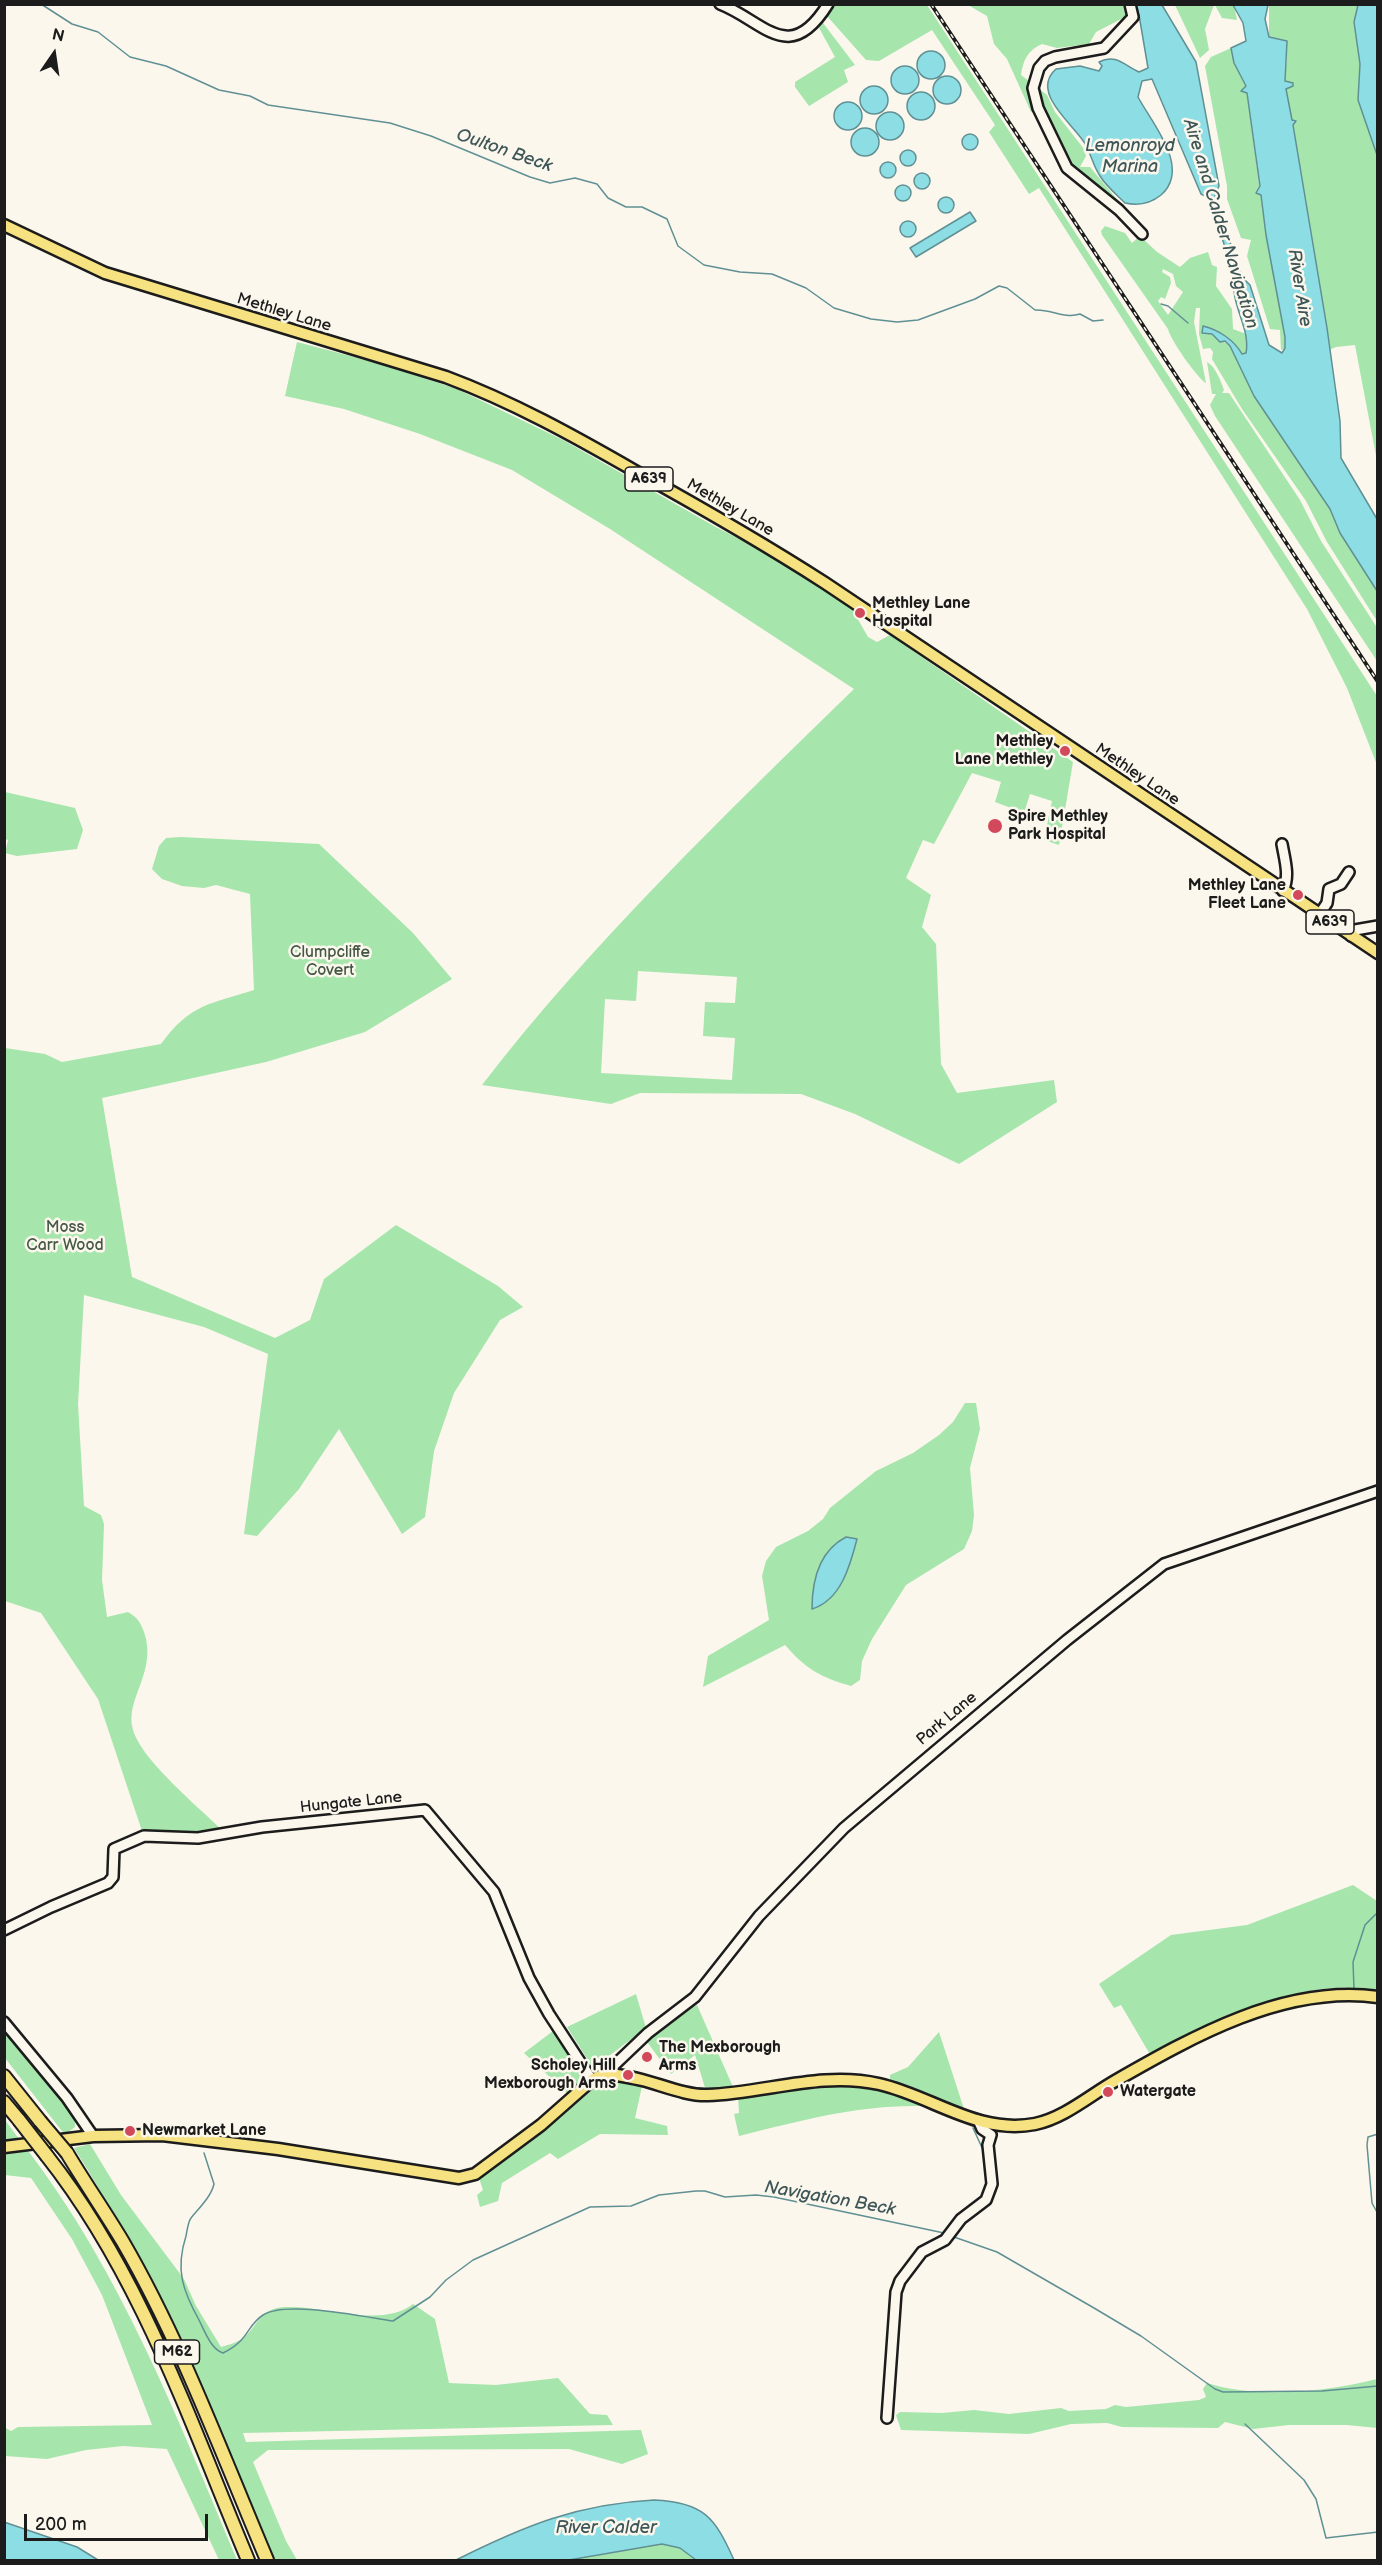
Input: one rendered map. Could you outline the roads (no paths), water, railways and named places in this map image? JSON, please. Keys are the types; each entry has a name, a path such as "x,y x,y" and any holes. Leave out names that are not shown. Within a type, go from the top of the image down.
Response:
{"highway":[{"name":"M62","path":"4,2076 67,2153 122,2241 214,2430 267,2560"},
{"name":"M62","path":"4,2102 47,2156 90,2216 151,2328 248,2560"}],"main road":[{"name":"Methley Lane","path":"4,225 105,273 446,377 493,395 532,414 753,537 1283,891"},
{"name":"A639","path":"1283,891 1377,953"},
{"path":"4,2147 93,2136 162,2135 278,2149 459,2178 475,2174 541,2125 592,2079 606,2073 706,2096 814,2080 877,2083 978,2120 1002,2126 1024,2126 1051,2120 1149,2062 1255,2013 1317,1997 1348,1994 1377,1997"}],"street":[{"path":"720,4 764,30 785,37 804,30 821,16 828,4"},
{"path":"1130,4 1133,17 1108,45 1096,51 1048,59 1039,68 1033,88 1038,108 1067,168 1086,186 1119,210 1142,234"},
{"path":"1282,844 1287,869 1287,882 1283,891"},
{"path":"1319,915 1327,903 1329,889 1332,885 1341,884 1349,872"},
{"path":"1351,936 1355,930 1377,926"},
{"name":"Park Lane","path":"606,2073 648,2033 695,1997 759,1916 844,1828 1039,1663 1164,1564 1377,1491"},
{"name":"Hungate Lane","path":"4,1930 108,1883 113,1876 114,1849 144,1836 198,1838 262,1827 425,1810 495,1892 529,1978 549,2014 592,2079"},
{"path":"4,2022 67,2098 93,2136"},
{"path":"978,2120 982,2129 991,2135"},
{"path":"991,2135 998,2132 1002,2126"},
{"path":"887,2418 896,2292 900,2281 922,2252 945,2240 962,2219 986,2200 992,2184 988,2145 991,2135"}],"water":[{"path":"1134,5 1162,5 1196,62 1219,186 1215,196 1241,276 1250,285 1269,345 1282,353 1285,348 1285,337 1261,195 1256,193 1260,186 1247,93 1241,91 1246,86 1234,63 1231,48 1246,41 1243,23 1233,5 1268,5 1265,19 1269,37 1287,41 1285,81 1293,83 1293,86 1286,89 1292,120 1296,121 1293,125 1327,328 1340,421 1341,458 1377,519 1377,591 1340,533 1330,509 1254,396 1230,346 1225,341 1220,342 1212,334 1202,333 1203,326 1215,330 1226,336 1242,354 1246,353 1246,334 1235,297 1235,278 1209,198 1201,194 1152,79 1142,81 1138,97 1166,145 1171,159 1172,172 1169,184 1161,195 1144,204 1125,203 1105,183 1084,142 1050,97 1049,78 1056,69 1080,66 1099,71 1102,66 1099,62 1110,59 1120,61 1139,72 1148,68 1139,15"},
{"path":"1358,5 1377,5 1377,155 1358,100 1360,64 1354,22"},
{"path":"931,51 941,55 945,65 941,75 931,79 921,75 917,65 921,55"},
{"path":"905,66 915,70 919,80 915,90 905,94 895,90 891,80 895,70"},
{"path":"947,76 957,80 961,90 957,100 947,104 937,100 933,90 937,80"},
{"path":"874,86 884,90 888,100 884,110 874,114 864,110 860,100 864,90"},
{"path":"921,92 931,96 935,106 931,116 921,120 911,116 907,106 911,96"},
{"path":"848,102 858,106 862,116 858,126 848,130 838,126 834,116 838,106"},
{"path":"890,112 900,116 904,126 900,136 890,140 880,136 876,126 880,116"},
{"path":"865,128 875,132 879,142 875,152 865,156 855,152 851,142 855,132"},
{"path":"967,134 973,134 978,142 976,148 967,150 962,145 962,139"},
{"path":"905,150 911,150 916,158 914,164 905,166 900,161 900,155"},
{"path":"885,162 891,162 896,170 894,176 885,178 880,173 880,167"},
{"path":"919,173 925,173 930,181 928,187 919,189 914,184 914,178"},
{"path":"900,185 906,185 911,193 909,199 900,201 895,196 895,190"},
{"path":"943,197 949,197 954,205 952,211 943,213 938,208 938,202"},
{"path":"970,212 976,221 916,257 910,248"},
{"path":"905,221 911,221 916,229 914,235 905,237 900,232 900,226"},
{"path":"846,1537 857,1539 843,1581 830,1598 822,1605 812,1609 816,1577 823,1558 829,1550"},
{"name":"River Calder","path":"654,2500 684,2504 705,2515 720,2533 734,2560 696,2560 680,2548 662,2544 569,2560 456,2560 528,2527 575,2512 626,2502"},
{"path":"4,2522 77,2547 98,2560 5,2560"}],"waterway":[{"name":"Oulton Beck","path":"41,4 72,24 98,32 130,57 166,66 219,90 250,96 268,105 390,123 431,136 550,183 575,178 597,184 608,198 626,207 642,207 667,219 678,246 704,265 740,272 772,274 806,288 834,308 871,319 897,322 918,320 975,299 999,286 1007,288 1035,310 1068,315 1080,314 1093,321 1103,320"},
{"name":"Oulton Beck","path":"1161,304 1168,306 1188,323"},
{"path":"1354,1989 1353,1962 1365,1925 1378,1912"},
{"name":"Navigation Beck","path":"973,2128 984,2152"},
{"path":"1378,2134 1368,2137 1367,2145 1372,2203 1378,2214"},
{"path":"204,2153 214,2184 208,2198 189,2222 181,2259 181,2270 185,2290 206,2335 215,2348 223,2353 238,2343 258,2319 274,2311 307,2309 393,2321 430,2297 446,2280 473,2260 590,2207 631,2206 659,2195 705,2191 725,2197 756,2195 774,2197 944,2233 951,2225"},
{"name":"Navigation Beck","path":"986,2172 986,2188"},
{"path":"954,2237 997,2252 1141,2336 1215,2389 1223,2392 1322,2391 1378,2386"},
{"path":"1245,2424 1304,2480 1316,2499 1326,2538 1378,2532"}],"railway":[{"path":"931,4 1378,682"}],"place":[{"name":"Methley Lane Hospital","path":"860,613"},
{"name":"Methley Lane Methley","path":"1065,751"},
{"name":"Spire Methley Park Hospital","path":"995,826"},
{"name":"Methley Lane Fleet Lane","path":"1298,895"},
{"name":"The Mexborough Arms","path":"647,2057"},
{"name":"Scholey Hill Mexborough Arms","path":"628,2075"},
{"name":"Watergate","path":"1108,2092"},
{"name":"Newmarket Lane","path":"130,2131"}],"water label":[{"name":"Lemonroyd Marina","path":"1130,156"},
{"name":"Aire and Calder Navigation","path":"1220,224"},
{"name":"River Aire","path":"1299,288"}],"park label":[{"name":"Clumpcliffe Covert","path":"330,962"},
{"name":"Moss Carr Wood","path":"65,1237"}]}
